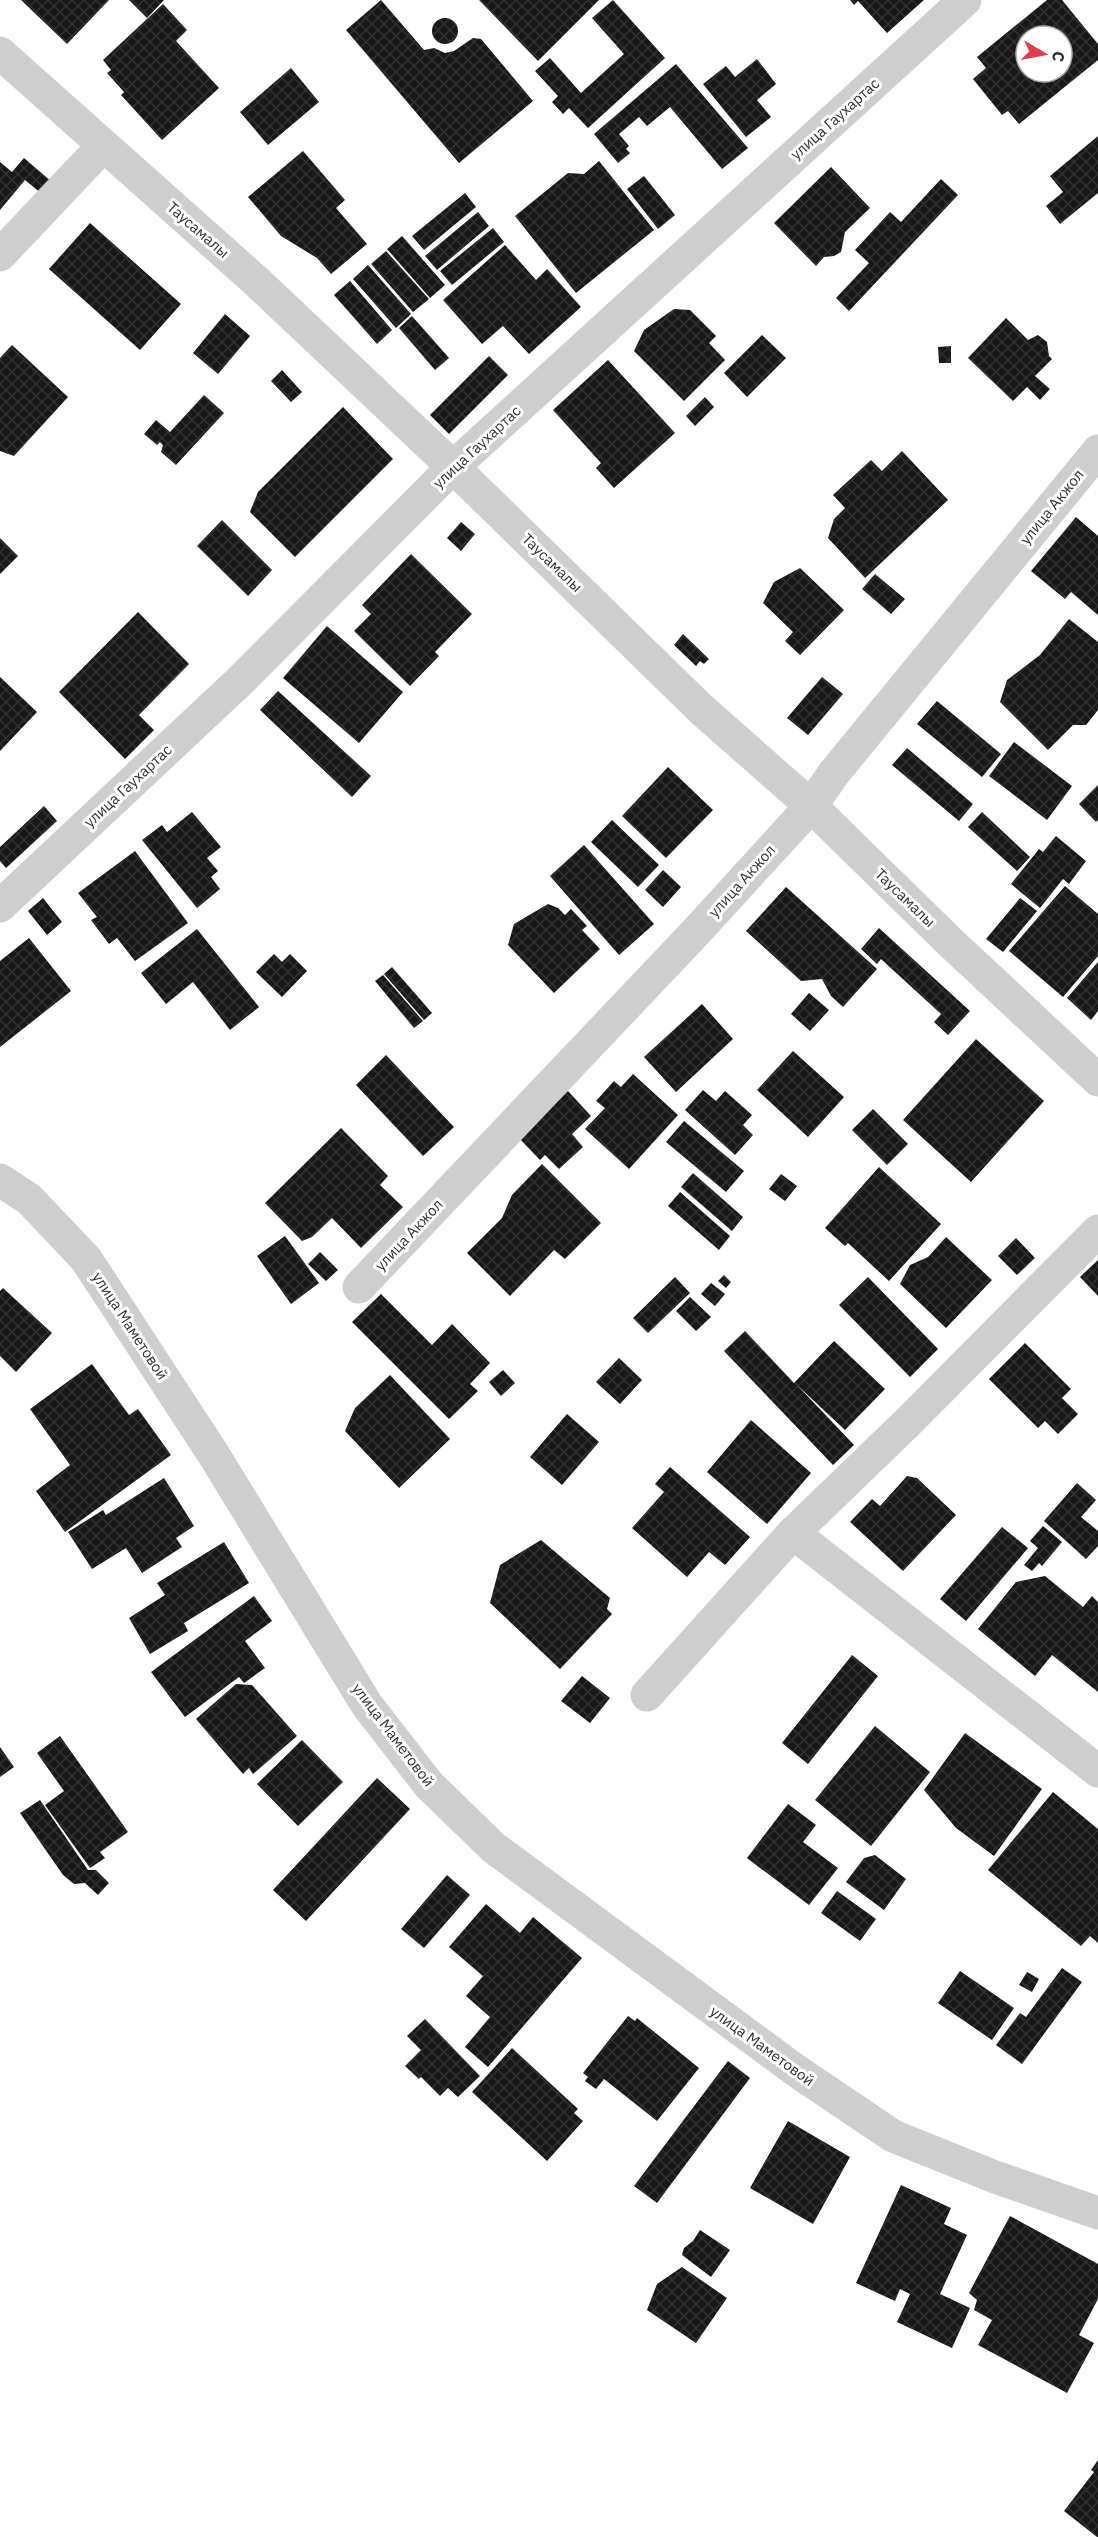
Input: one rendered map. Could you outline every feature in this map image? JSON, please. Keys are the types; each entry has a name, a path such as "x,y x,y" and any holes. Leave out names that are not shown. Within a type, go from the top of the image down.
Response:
{"street":[{"name":"улица Гаухартас","path":"0,906 241,680 453,467 965,0"},
{"name":"Таусамалы","path":"0,53 256,281 453,467 701,709 811,806 950,942 1098,1080"},
{"path":"0,255 103,146"},
{"name":"улица Акжол","path":"359,1287 695,933 811,806 834,773 1098,451"},
{"name":"улица Маметовой","path":"0,1180 29,1199 86,1260 212,1452 367,1705 429,1785 494,1848 753,2041 892,2136 995,2177 1098,2213"},
{"path":"647,1695 793,1533 908,1422 1098,1231"},
{"path":"793,1533 1098,1771"}],"building":[{"path":"21,0 109,0 67,44"},
{"path":"129,0 164,0 147,18"},
{"path":"381,0 424,50 434,48 445,53 454,51 473,38 481,39 533,101 459,163 346,30"},
{"path":"479,0 599,0 538,61"},
{"path":"613,0 665,58 588,128 569,108 563,114 552,102 558,96 535,71 550,58 581,93 624,54 592,18"},
{"path":"850,0 924,0 887,33 858,1 854,5"},
{"path":"1047,0 1062,0 1098,44 1098,60 1074,79 1074,24 1018,24"},
{"path":"163,4 187,30 176,41 219,88 162,140 121,95 124,92 107,73 111,70 103,60"},
{"path":"445,18 454,22 458,31 454,40 445,44 436,40 432,31 436,22"},
{"path":"1014,27 1014,84 1068,84 1019,124 1008,111 1002,115 973,79 986,68 977,57"},
{"path":"757,59 776,84 757,100 771,117 746,137 703,84 726,66 735,77"},
{"path":"676,64 748,148 722,169 670,107 647,126 639,117 619,134 629,146 626,149 630,153 618,163 594,134"},
{"path":"291,68 319,102 268,145 240,112"},
{"path":"1098,136 1098,193 1060,224 1046,206 1063,192 1050,176"},
{"path":"303,151 345,200 336,208 367,244 331,274 317,258 281,236 248,197"},
{"path":"24,158 52,182 42,194 25,180 0,210 0,162 12,172"},
{"path":"599,161 654,230 576,293 515,216 568,173 584,174"},
{"path":"831,167 870,208 845,232 841,252 834,256 824,257 816,266 774,223"},
{"path":"644,176 675,215 658,229 627,189"},
{"path":"941,179 958,195 849,311 836,298 869,263 855,250 890,212 901,222"},
{"path":"465,193 476,207 424,250 412,236"},
{"path":"478,212 489,226 437,270 425,256"},
{"path":"90,223 181,304 140,350 49,269"},
{"path":"493,228 504,242 452,285 440,271"},
{"path":"402,236 445,285 430,298 387,249"},
{"path":"505,245 536,280 547,269 581,307 529,354 503,326 482,344 443,300"},
{"path":"386,251 429,299 413,312 371,264"},
{"path":"368,265 411,314 396,328 353,279"},
{"path":"350,281 392,330 377,344 334,295"},
{"path":"674,309 690,310 716,336 709,343 725,360 684,401 634,351 644,330"},
{"path":"225,314 250,336 218,374 193,353"},
{"path":"412,316 449,358 435,370 399,328"},
{"path":"1006,318 1028,340 1038,335 1047,342 1049,356 1052,359 1035,376 1050,389 1040,400 1027,387 1013,401 968,358"},
{"path":"762,335 786,358 747,397 724,373"},
{"path":"12,345 68,397 14,456 0,451 0,358"},
{"path":"951,346 951,363 939,363 938,347"},
{"path":"489,356 508,375 449,434 430,415"},
{"path":"608,360 675,433 614,488 596,468 601,463 553,410"},
{"path":"282,370 302,392 291,402 271,381"},
{"path":"204,395 224,413 176,465 161,452 163,445 160,442 157,445 144,434 156,420 170,432"},
{"path":"705,397 714,407 695,426 686,416"},
{"path":"343,407 393,459 295,557 250,512 258,492"},
{"path":"902,451 948,500 865,578 828,538 834,519 845,508 833,495 871,460 882,471"},
{"path":"1076,517 1098,536 1098,615 1071,592 1065,599 1031,571"},
{"path":"222,520 272,570 248,596 197,546"},
{"path":"461,522 475,534 461,551 447,538"},
{"path":"0,538 18,556 0,574"},
{"path":"411,554 472,614 435,652 439,656 410,686 354,631 371,614 362,605"},
{"path":"800,568 844,610 800,655 785,641 793,632 763,603 774,582"},
{"path":"875,574 905,599 891,614 862,589"},
{"path":"138,612 189,664 139,715 154,730 125,759 59,692"},
{"path":"1069,619 1098,642 1098,710 1086,725 1073,725 1048,750 1000,702 1007,680 1040,655"},
{"path":"327,626 403,692 359,743 283,678"},
{"path":"683,634 709,659 704,664 700,661 696,666 674,645"},
{"path":"0,677 37,712 0,751"},
{"path":"822,677 843,694 808,735 787,718"},
{"path":"278,691 371,776 352,797 260,710"},
{"path":"937,701 1001,754 982,777 917,724"},
{"path":"1014,742 1072,786 1047,820 989,776"},
{"path":"907,748 973,804 959,821 892,765"},
{"path":"668,767 713,810 666,858 622,816"},
{"path":"1098,785 1098,820 1096,822 1079,804"},
{"path":"44,806 57,821 6,868 0,861 0,847"},
{"path":"192,812 221,847 207,858 218,871 211,877 220,889 197,908 142,840 162,825 167,832"},
{"path":"982,812 1030,857 1017,871 968,827"},
{"path":"612,820 659,865 638,887 591,842"},
{"path":"1056,836 1086,861 1069,884 1063,879 1040,908 1011,884 1039,849 1043,852"},
{"path":"584,845 654,924 619,955 550,876"},
{"path":"135,851 188,923 135,961 117,938 109,944 91,920 97,917 78,893"},
{"path":"663,870 681,887 663,907 645,890"},
{"path":"1065,886 1098,914 1098,956 1063,997 1009,951"},
{"path":"786,887 877,969 843,1007 831,996 822,979 801,981 746,931"},
{"path":"43,898 62,922 47,935 28,911"},
{"path":"1020,898 1037,911 1003,952 986,939"},
{"path":"548,904 558,908 565,915 571,909 587,926 582,930 600,949 554,993 508,945 514,924"},
{"path":"879,928 970,1011 948,1035 934,1022 941,1014 881,959 877,964 861,949"},
{"path":"197,929 259,1007 230,1030 193,982 166,1004 141,973"},
{"path":"29,938 71,991 0,1047 0,961"},
{"path":"274,954 282,962 290,954 307,971 282,997 256,972"},
{"path":"1098,962 1098,1011 1091,1020 1067,998"},
{"path":"392,967 432,1013 424,1020 384,974"},
{"path":"383,975 423,1021 414,1028 375,981"},
{"path":"809,993 829,1010 810,1031 791,1014"},
{"path":"702,1004 733,1039 676,1092 644,1057"},
{"path":"976,1039 1044,1101 971,1182 903,1120"},
{"path":"793,1051 844,1097 808,1137 757,1090"},
{"path":"386,1055 454,1127 423,1156 356,1085"},
{"path":"633,1074 678,1115 629,1169 585,1129 605,1108 596,1101 614,1081 621,1087"},
{"path":"703,1090 716,1101 725,1091 752,1115 743,1125 753,1135 735,1155 685,1110"},
{"path":"568,1091 591,1116 572,1134 583,1147 559,1169 545,1155 540,1160 519,1138"},
{"path":"873,1109 908,1144 887,1165 852,1130"},
{"path":"684,1121 744,1171 726,1192 666,1142"},
{"path":"341,1128 388,1176 380,1185 403,1207 361,1248 332,1218 312,1237 302,1241 265,1203"},
{"path":"542,1164 601,1223 565,1259 554,1250 510,1296 467,1253 502,1218 512,1195"},
{"path":"879,1167 941,1224 889,1281 848,1243 845,1246 825,1228"},
{"path":"693,1173 743,1217 732,1231 681,1187"},
{"path":"781,1174 797,1186 785,1201 769,1189"},
{"path":"680,1192 730,1236 719,1250 668,1206"},
{"path":"285,1236 319,1283 291,1304 257,1256"},
{"path":"946,1237 992,1280 946,1328 900,1284 910,1265 928,1257"},
{"path":"1016,1238 1035,1258 1017,1275 998,1256"},
{"path":"320,1252 338,1270 326,1281 308,1264"},
{"path":"1098,1260 1098,1296 1080,1277"},
{"path":"724,1275 731,1282 726,1288 718,1281"},
{"path":"675,1277 690,1293 648,1333 633,1318"},
{"path":"868,1277 938,1349 910,1377 839,1305"},
{"path":"711,1283 725,1294 715,1306 701,1294"},
{"path":"3,1288 52,1333 16,1372 0,1356 0,1291"},
{"path":"381,1294 432,1345 452,1324 490,1363 470,1384 478,1391 449,1419 352,1322"},
{"path":"690,1297 711,1317 696,1331 676,1311"},
{"path":"745,1331 794,1383 834,1341 885,1389 845,1430 798,1386 854,1445 833,1465 724,1351"},
{"path":"1025,1343 1071,1389 1062,1398 1078,1414 1058,1434 1045,1421 1038,1428 989,1379"},
{"path":"619,1358 642,1380 620,1404 596,1382"},
{"path":"92,1364 129,1415 138,1409 171,1455 65,1532 36,1491 70,1465 30,1409"},
{"path":"503,1370 515,1383 501,1396 489,1382"},
{"path":"390,1375 450,1439 399,1488 345,1431 355,1408"},
{"path":"567,1414 599,1442 562,1485 530,1457"},
{"path":"751,1420 811,1473 767,1524 707,1472"},
{"path":"670,1467 750,1537 725,1565 709,1552 687,1577 632,1528 664,1492 655,1484"},
{"path":"907,1476 917,1478 956,1515 903,1571 850,1522 872,1499 880,1506"},
{"path":"164,1478 194,1526 176,1538 182,1547 142,1573 126,1548 92,1569 68,1532 103,1510 106,1515"},
{"path":"1077,1483 1096,1500 1081,1517 1098,1531 1098,1546 1086,1559 1044,1521"},
{"path":"1043,1526 1062,1542 1042,1566 1039,1563 1032,1571 1024,1565 1038,1548 1030,1541"},
{"path":"1002,1527 1028,1548 966,1621 940,1599"},
{"path":"541,1540 610,1598 607,1609 612,1614 560,1669 490,1603 500,1565"},
{"path":"224,1542 249,1583 184,1623 188,1631 150,1654 129,1618 165,1595 157,1583"},
{"path":"1045,1576 1083,1607 1092,1596 1098,1602 1098,1692 1052,1655 1035,1676 978,1629 1016,1582"},
{"path":"254,1596 272,1621 245,1641 265,1668 244,1683 239,1677 185,1717 151,1672"},
{"path":"852,1655 878,1676 808,1764 782,1743"},
{"path":"582,1676 610,1698 590,1723 561,1701"},
{"path":"236,1684 252,1685 297,1736 253,1774 249,1768 243,1774 196,1719"},
{"path":"875,1726 930,1772 871,1846 815,1800"},
{"path":"965,1733 1042,1789 994,1856 956,1828 924,1790"},
{"path":"60,1736 128,1832 100,1852 105,1858 90,1868 45,1805 64,1791 37,1753"},
{"path":"302,1740 343,1782 298,1826 257,1784"},
{"path":"0,1747 14,1767 0,1777"},
{"path":"377,1778 410,1809 306,1921 273,1890"},
{"path":"1053,1792 1098,1829 1098,1943 1090,1936 1081,1946 988,1870"},
{"path":"40,1800 88,1870 96,1870 109,1883 98,1895 85,1883 74,1884 63,1875 20,1813"},
{"path":"788,1804 816,1825 803,1842 838,1868 809,1905 747,1858"},
{"path":"875,1855 906,1879 884,1910 846,1882 864,1858"},
{"path":"447,1875 470,1895 424,1948 401,1929"},
{"path":"837,1891 876,1919 860,1941 821,1913"},
{"path":"486,1904 520,1933 533,1917 582,1958 488,2067 465,2047 490,2017 466,1996 483,1976 449,1947"},
{"path":"1062,1968 1082,1982 1022,2064 996,2045 1020,2013 1026,2017"},
{"path":"960,1971 1014,2008 992,2040 938,2003"},
{"path":"1027,1972 1039,1979 1032,1992 1019,1985"},
{"path":"628,2016 635,2021 637,2018 699,2068 657,2121 604,2079 596,2089 585,2081 588,2077 583,2073"},
{"path":"425,2019 480,2076 458,2097 448,2088 440,2096 421,2077 419,2079 405,2066 421,2050 407,2036"},
{"path":"512,2048 578,2109 574,2113 583,2121 547,2161 472,2092"},
{"path":"728,2061 750,2078 657,2203 634,2186"},
{"path":"788,2121 850,2157 813,2224 750,2188"},
{"path":"901,2185 951,2208 944,2224 967,2235 940,2294 970,2308 952,2348 897,2322 910,2294 900,2289 895,2301 856,2283"},
{"path":"1010,2216 1098,2264 1098,2299 1079,2335 1094,2343 1067,2393 978,2345 992,2320 974,2310 977,2300 969,2293"},
{"path":"700,2230 730,2250 711,2277 682,2255 684,2248 693,2241"},
{"path":"682,2267 727,2298 696,2343 647,2310 657,2284"},
{"path":"1098,2460 1097,2537 1064,2511 1094,2472 1091,2470"}]}
